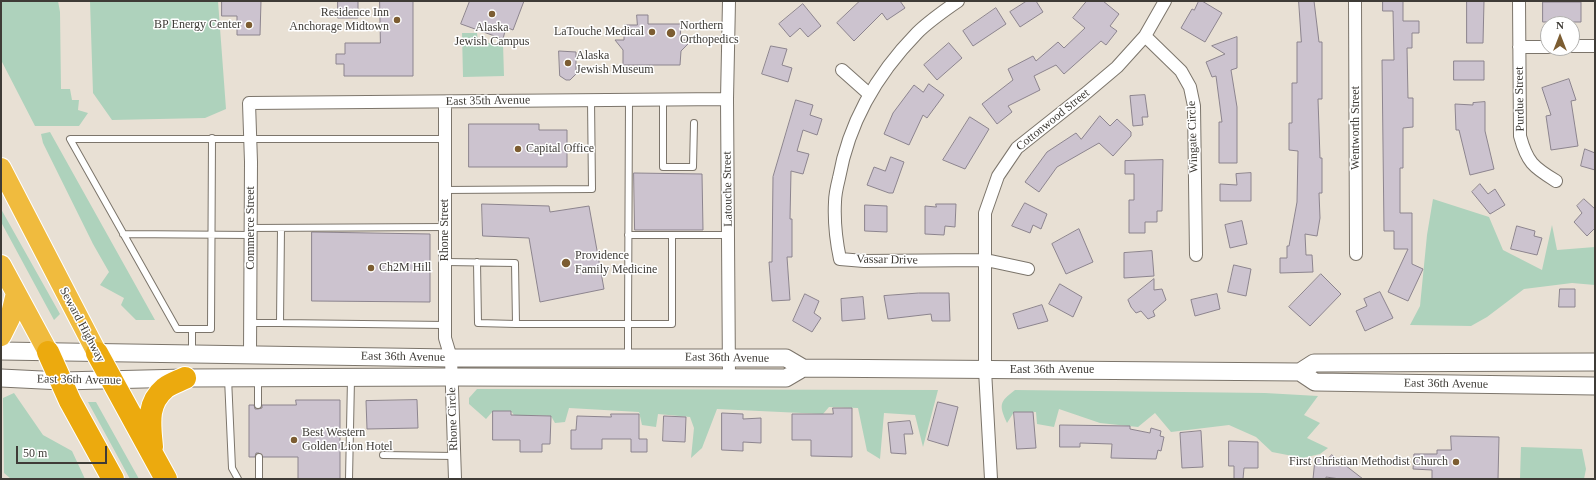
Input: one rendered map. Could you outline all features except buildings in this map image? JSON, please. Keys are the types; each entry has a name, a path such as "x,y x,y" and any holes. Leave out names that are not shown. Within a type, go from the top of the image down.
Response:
{"highway":[{"name":"Seward Highway","path":"1,168 97,354 166,479"},
{"path":"1,265 48,352 70,401 113,479"},
{"path":"1,336 10,318 16,293"},
{"path":"152,452 150,418 154,400 166,387 185,378"}],"main road":[{"name":"East 36th Avenue","path":"1,351 97,354 192,353 450,358 786,358 803,368 985,370 1300,372 1314,363 1595,362"},
{"name":"East 36th Avenue","path":"1,378 62,381 185,378 451,376 786,378 803,368"},
{"name":"East 36th Avenue","path":"1300,372 1315,382 1595,386"}],"street":[{"name":"Latouche Street","path":"729,1 727,99 729,377"},
{"name":"Vassar Drive","path":"958,1 918,32 903,49 869,94 848,142 840,170 835,200 836,238 840,259 864,261 986,260"},
{"name":"Cottonwood Street","path":"991,479 985,370 985,213 998,176 1017,148 1117,67 1145,36 1165,1"},
{"name":"Wentworth Street","path":"1355,1 1356,254"},
{"name":"Purdue Street","path":"1519,1 1520,136 1524,154 1536,169 1556,182"},
{"name":"Wingate Circle","path":"1145,36 1181,71 1190,87 1194,106 1196,255"},
{"path":"1580,46 1595,46"},
{"path":"1519,47 1540,47"},
{"path":"842,70 869,94"},
{"name":"East 35th Avenue","path":"249,103 727,99"},
{"name":"Rhone Street","path":"445,102 445,338 450,358"},
{"name":"Commerce Street","path":"249,103 251,232 250,354"},
{"path":"986,260 1028,269"},
{"name":"Rhone Circle","path":"450,358 455,479"}],"lane":[{"path":"445,190 592,189 591,100"},
{"path":"628,357 629,100"},
{"path":"663,100 663,167 693,167 694,123"},
{"path":"212,138 212,329 177,329 70,139 212,138 250,138 445,139"},
{"path":"123,234 212,235 281,228 446,226"},
{"path":"280,323 281,228"},
{"path":"628,235 728,235"},
{"path":"477,262 478,323 672,324 672,235"},
{"path":"446,262 515,263 516,324"},
{"path":"250,323 445,324"},
{"path":"192,329 192,353"},
{"path":"349,479 351,377"},
{"path":"228,378 232,468 238,479"},
{"path":"258,378 258,405"},
{"path":"383,455 454,456"},
{"path":"259,457 259,479"}],"green space":[{"path":"1,1 58,1 60,12 61,89 70,89 72,100 79,100 78,110 88,113 79,126 35,126 1,60"},
{"path":"90,1 218,1 226,109 205,118 112,120 93,93"},
{"path":"462,33 477,33 478,43 503,43 504,76 463,77"},
{"path":"50,132 155,320 136,320 121,305 124,298 100,285 109,272 93,244 43,143 41,134"},
{"path":"1433,199 1489,217 1503,250 1542,270 1552,225 1557,250 1595,247 1595,285 1572,283 1524,289 1487,317 1471,326 1410,325 1420,306 1427,235"},
{"path":"1,209 60,314 54,320 1,222"},
{"path":"477,389 938,390 923,447 915,415 884,413 880,459 867,451 858,408 829,407 823,414 717,409 702,448 691,458 694,428 690,417 658,414 656,427 642,425 639,412 569,408 565,422 555,423 551,416 528,415 521,425 511,411 493,411 486,419 469,404 469,398"},
{"path":"1015,390 1265,393 1318,396 1304,415 1320,423 1307,438 1328,448 1320,454 1303,458 1272,452 1256,437 1229,425 1171,432 1155,413 1138,427 1100,423 1059,409 1054,427 1037,424 1036,412 1014,412 1007,423 1002,404 1003,401"},
{"path":"14,393 43,435 72,451 85,479 11,479 4,473 3,398"},
{"path":"88,402 96,402 139,479 130,479"},
{"path":"1521,447 1582,449 1586,469 1584,479 1520,479"}],"place":[{"name":"Alaska Jewish Campus","path":"492,14"},
{"name":"Residence Inn Anchorage Midtown","path":"397,20"},
{"name":"BP Energy Center","path":"249,25"},
{"name":"LaTouche Medical","path":"652,32"},
{"name":"Northern Orthopedics","path":"671,33"},
{"name":"Alaska Jewish Museum","path":"568,63"},
{"name":"Capital Office","path":"518,149"},
{"name":"Providence Family Medicine","path":"566,263"},
{"name":"Ch2M Hill","path":"371,268"},
{"name":"Best Western Golden Lion Hotel","path":"294,440"},
{"name":"First Christian Methodist Church","path":"1456,462"}]}
